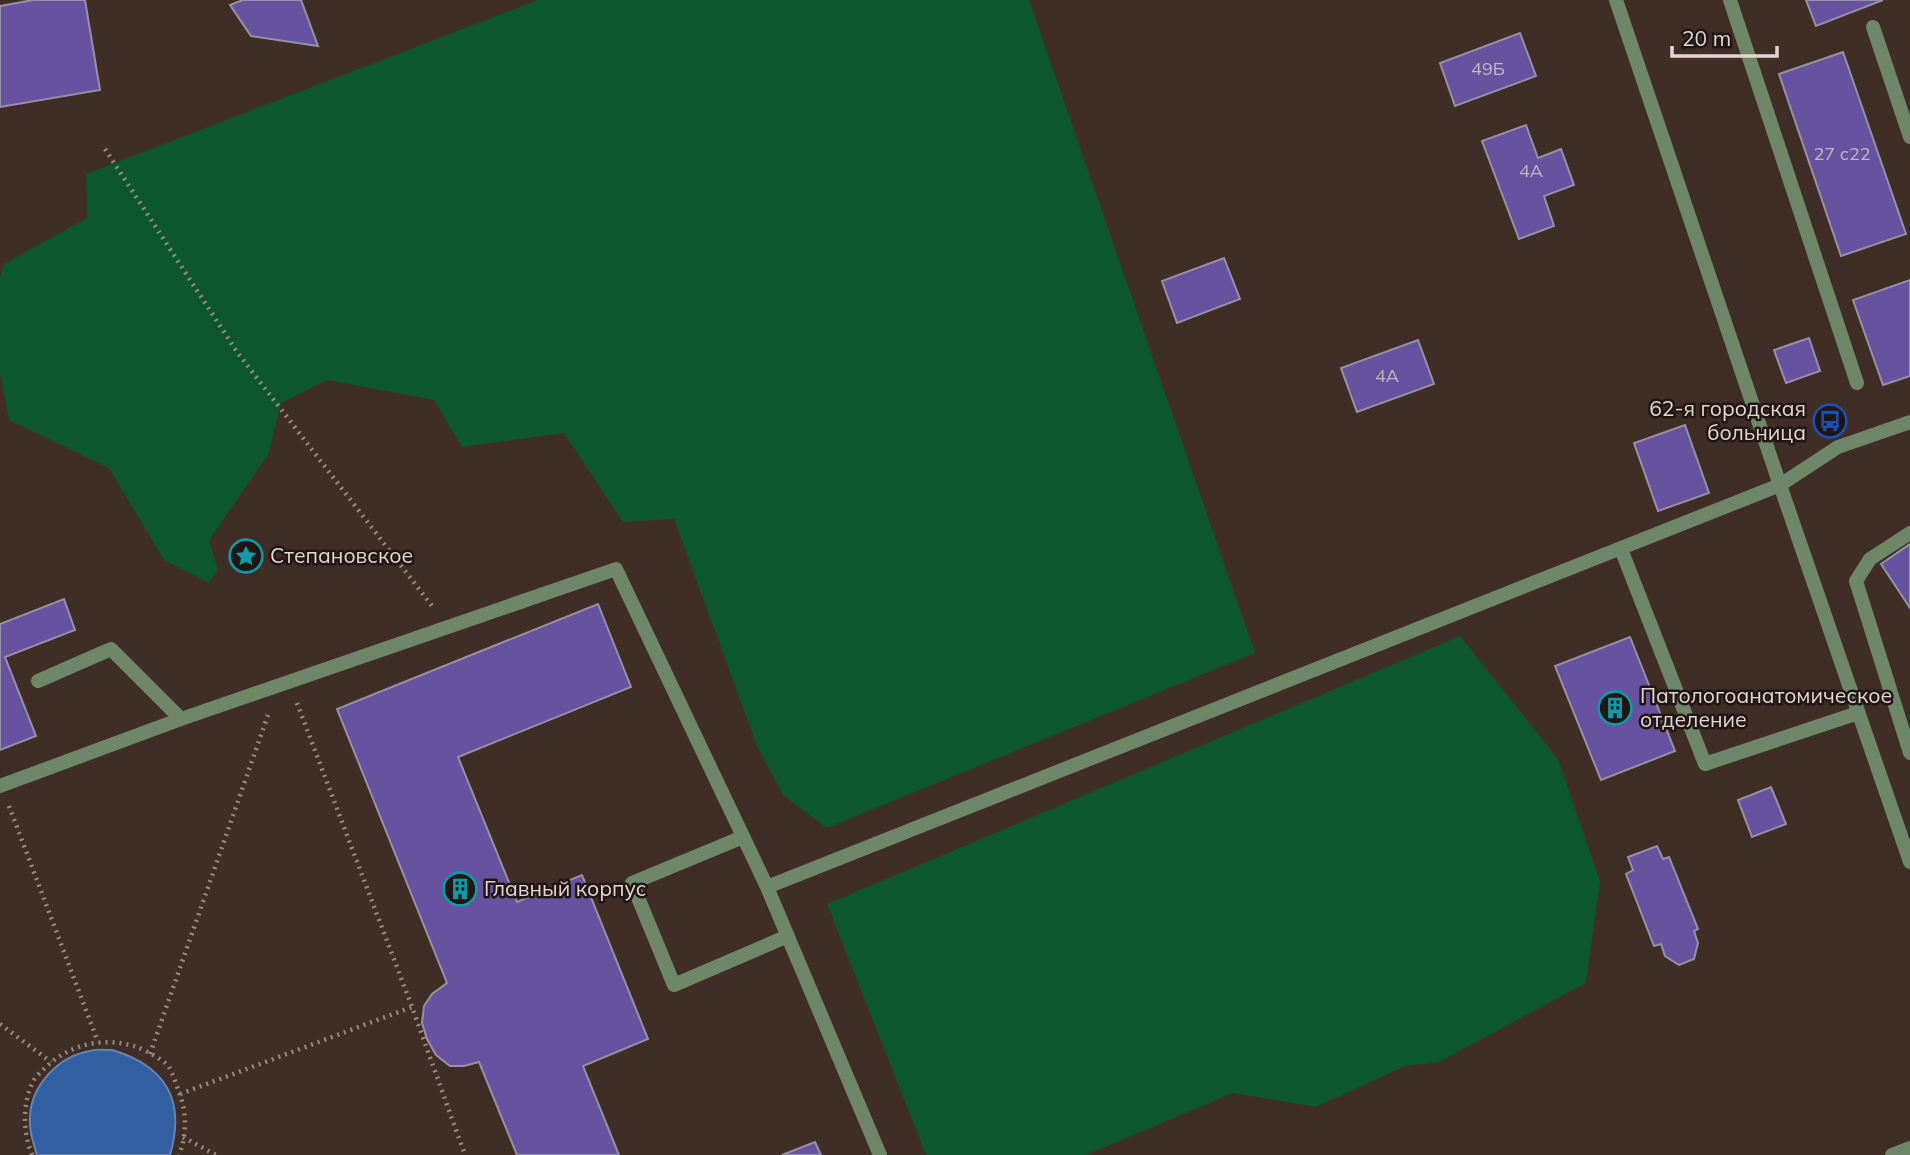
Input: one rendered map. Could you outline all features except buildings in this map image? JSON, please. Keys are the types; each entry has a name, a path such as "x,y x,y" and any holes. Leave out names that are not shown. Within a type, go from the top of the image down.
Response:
{"street":[{"path":"1616,0 1910,862"},
{"path":"1730,0 1857,383"},
{"path":"1873,27 1910,136"},
{"path":"767,887 1780,485 1838,447 1910,422"},
{"path":"1910,533 1870,559 1856,582 1910,754"},
{"path":"1621,549 1705,764 1858,713"},
{"path":"1,786 181,719 616,569 767,887 880,1155"},
{"path":"38,681 111,649 181,719"},
{"path":"743,837 632,883 674,985 788,936"},
{"path":"1892,1155 1910,1148"}],"path":[{"path":"105,149 237,352 424,595"},
{"path":"284,683 412,1007 466,1155"},
{"path":"150,1054 284,683"},
{"path":"1,786 97,1042"},
{"path":"180,1094 412,1007"},
{"path":"0,1024 51,1062"},
{"path":"32,1155 27,1142 25,1107 33,1080 51,1062 73,1048 97,1042 119,1041 150,1054 168,1066 184,1106 183,1137 179,1155"},
{"path":"183,1137 216,1155"}],"green space":[{"path":"538,0 1029,0 1255,653 827,828 783,795 757,746 674,519 623,522 564,433 462,447 434,400 327,380 281,403 268,455 209,540 218,570 209,583 164,560 109,468 9,420 0,373 0,277 4,264 87,218 86,174"},
{"path":"1460,636 1558,759 1600,881 1586,983 1439,1062 1405,1066 1316,1107 1233,1093 1086,1155 926,1155 827,904"}],"water":[{"path":"93,1050 112,1050 146,1065 167,1088 173,1102 175,1118 170,1155 37,1155 30,1117 35,1094 41,1083 68,1059"}],"place":[{"name":"62-я городская больница","path":"1830,421"},
{"name":"Степановское","path":"246,556"},
{"name":"Патологоанатомическое отделение","path":"1615,708"},
{"name":"Главный корпус","path":"460,889"}]}
